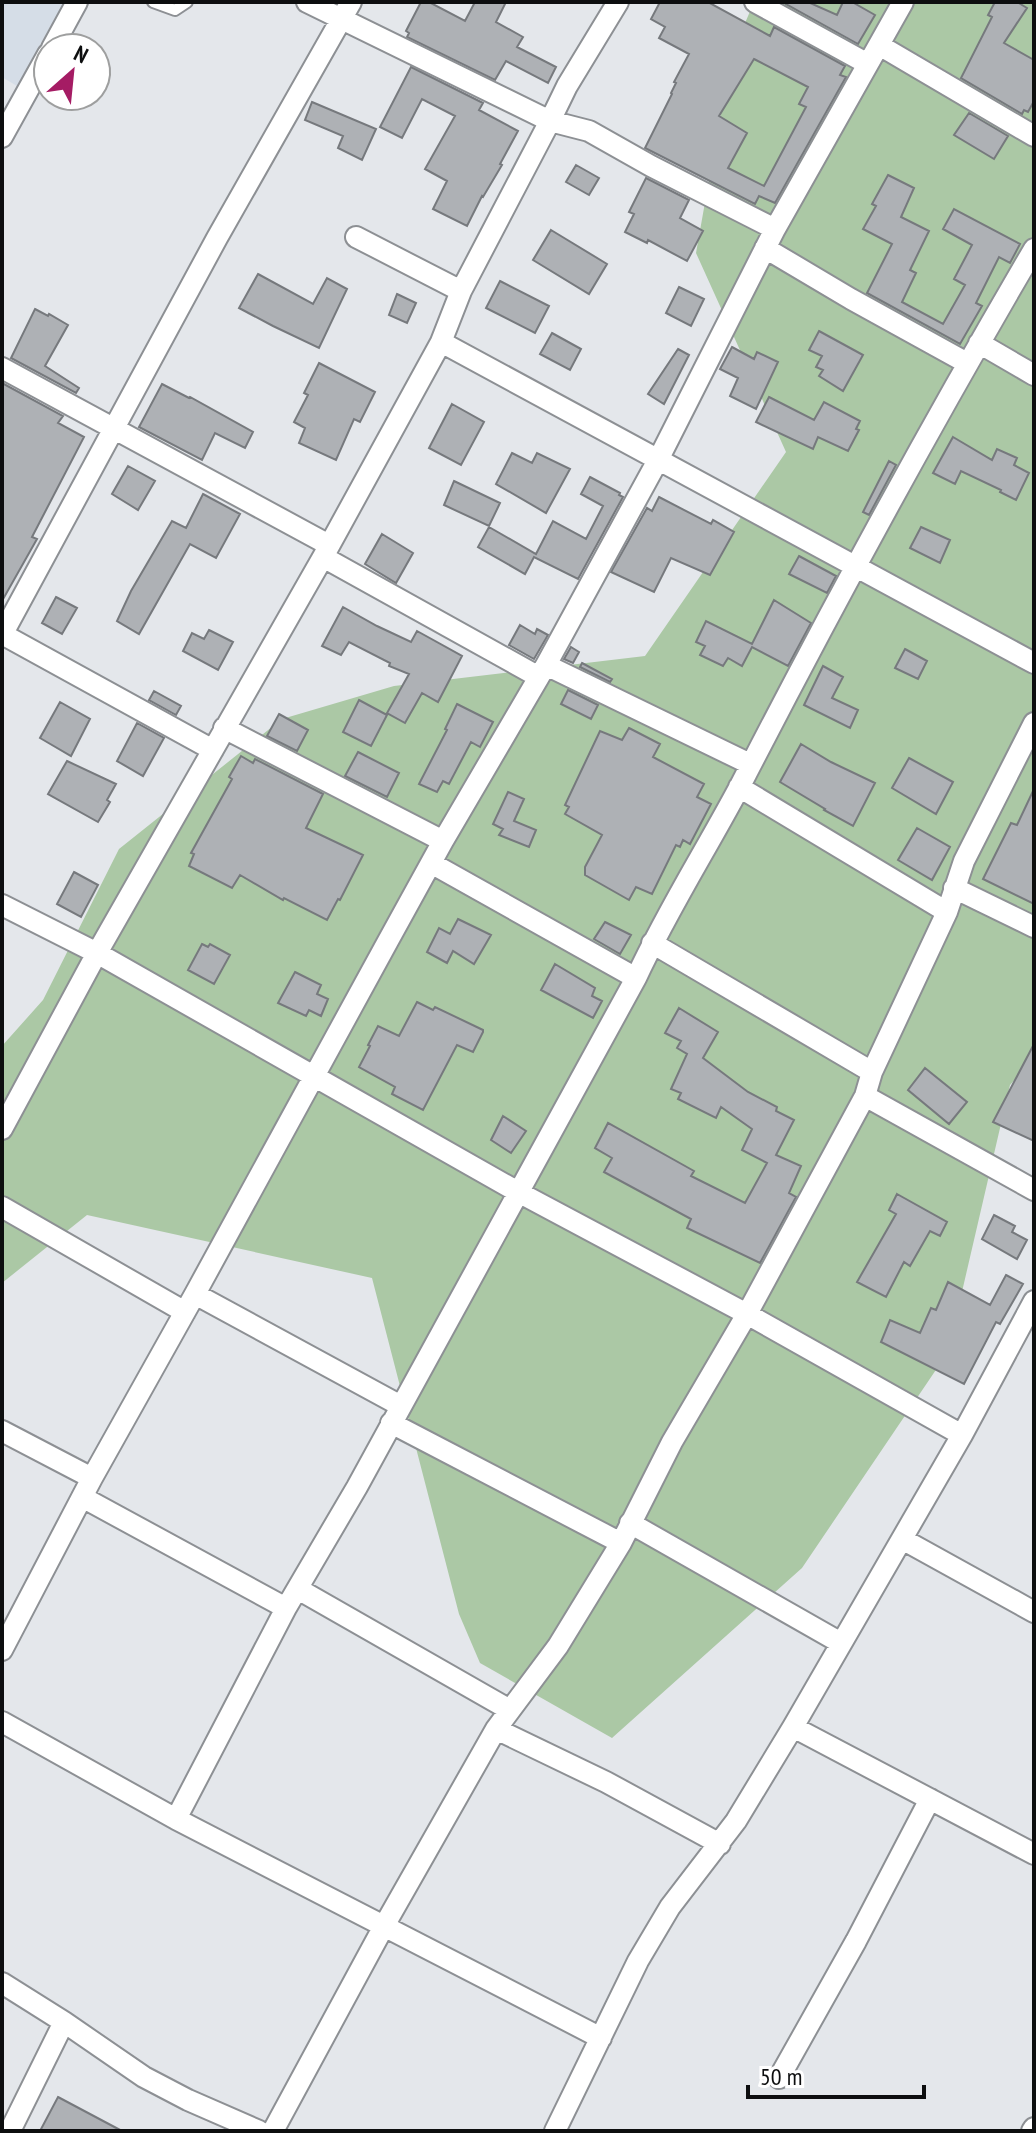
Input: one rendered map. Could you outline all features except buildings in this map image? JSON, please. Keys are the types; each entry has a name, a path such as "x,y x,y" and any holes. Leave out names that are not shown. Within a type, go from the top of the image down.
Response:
{"street":[{"path":"61,32 77,2"},
{"path":"307,2 346,11 550,121 589,131 775,229"},
{"path":"2,1129 97,953 441,342 461,291 567,86 618,2"},
{"path":"755,2 868,64"},
{"path":"2,1650 92,1478 443,841 543,671 658,460 775,229 903,2"},
{"path":"213,750 2,635 217,238 346,11"},
{"path":"879,45 1034,136"},
{"path":"2,137 10,102 32,74"},
{"path":"356,237 461,291"},
{"path":"765,248 967,363"},
{"path":"176,1819 286,1608 396,1415 636,978 652,943 967,363 1034,249"},
{"path":"441,342 1034,663"},
{"path":"979,343 1034,375"},
{"path":"2,368 543,671 750,764"},
{"path":"273,2131 496,1729 558,1646 621,1543 672,1442 747,1314 865,1096 872,1072 947,912 964,861 1034,723"},
{"path":"224,728 443,841"},
{"path":"739,787 947,912"},
{"path":"431,863 636,978"},
{"path":"954,888 1034,927"},
{"path":"2,905 97,953 518,1192 747,1314 962,1435"},
{"path":"652,943 872,1072"},
{"path":"865,1096 1034,1190"},
{"path":"2,1207 190,1303 621,1543"},
{"path":"555,2131 638,1961 670,1907 736,1821 1031,1314"},
{"path":"2,1431 92,1478"},
{"path":"82,1497 286,1608"},
{"path":"630,1523 841,1643"},
{"path":"902,1539 1034,1612"},
{"path":"298,1589 510,1710"},
{"path":"2,1722 176,1819 601,2038"},
{"path":"793,1727 1034,1854"},
{"path":"496,1729 606,1782 720,1844"},
{"path":"779,2078 856,1941 930,1799"},
{"path":"2,1983 144,2077 259,2131"},
{"path":"10,2131 64,2022"}],"lane":[{"path":"153,2 175,10 187,2"}],"shaded area":[{"path":"2,2 64,2 47,32 32,32 32,59 17,86 2,77"}],"green space":[{"path":"754,2 1034,2 1034,1058 1010,1085 948,1352 802,1568 612,1738 480,1663 459,1614 372,1278 87,1215 2,1283 2,1046 43,1000 119,849 282,719 394,686 645,656 786,452 696,253 731,56"}]}
